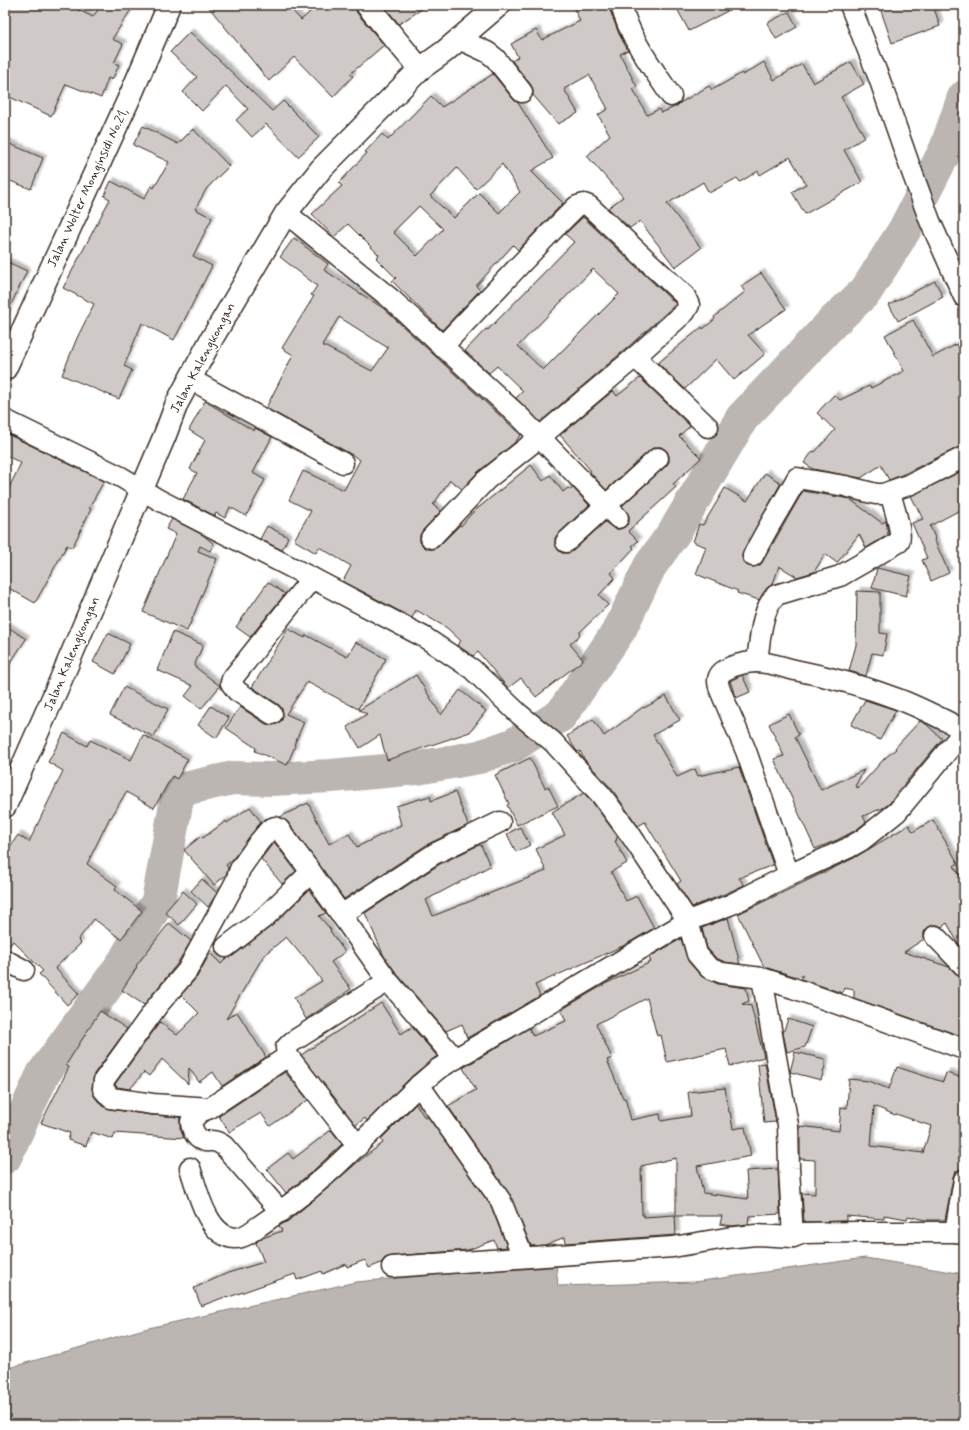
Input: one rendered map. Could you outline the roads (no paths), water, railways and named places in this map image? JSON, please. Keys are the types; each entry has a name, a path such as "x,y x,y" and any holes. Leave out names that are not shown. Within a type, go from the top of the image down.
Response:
{"highway":[{"name":"Jalan Wolter Monginsidi No.21,","path":"5,369 132,92 169,5"},
{"path":"367,5 420,69"},
{"name":"Jalan Kalengkongan","path":"8,792 142,490 177,403 225,314 286,212 321,169 420,69 444,52 499,5"}],"street":[{"path":"621,5 629,30 637,45 671,96"},
{"path":"850,5 879,78 930,221 958,268 964,297"},
{"path":"458,39 487,52 495,58 522,92"},
{"path":"431,538 486,480 540,437 635,357 685,312 689,305 684,296 589,206 584,204 577,206 551,232 442,347"},
{"path":"286,212 391,299 520,417 612,512"},
{"path":"635,357 708,427"},
{"path":"190,379 343,463"},
{"path":"5,420 121,477 142,490 424,637 472,669 519,714 554,742 602,796 630,834 688,921 697,954 709,968 722,973 762,978 964,1049"},
{"path":"753,556 797,478 845,486 876,494 890,493 964,457"},
{"path":"566,542 612,512 658,458"},
{"path":"756,662 766,609 776,595 840,576 899,542 900,535 890,493"},
{"path":"272,714 237,691 231,683 232,679 312,578"},
{"path":"190,1168 203,1209 210,1222 220,1232 235,1238 244,1236 281,1212 304,1194 358,1146 419,1085 438,1069 688,921 732,904 862,840 897,812 964,730 899,699 874,690 815,674 756,662 746,662 731,666 724,671 719,676 718,682 746,751 789,875"},
{"path":"341,915 434,854 500,822"},
{"path":"210,1108 154,1104 111,1098 103,1089 104,1080 158,1005 187,970 235,883 240,868 258,842 270,829 275,827 279,829 311,872 388,981 455,1059"},
{"path":"226,947 265,917 311,872"},
{"path":"935,936 964,966"},
{"path":"5,960 24,970"},
{"path":"762,978 788,1125 793,1237"},
{"path":"358,1146 288,1056 286,1048 288,1045 388,981"},
{"path":"281,1212 224,1146 217,1141 200,1140 191,1125 191,1121 200,1112 210,1108 288,1056"},
{"path":"419,1085 501,1202 522,1257"},
{"path":"392,1267 672,1247 726,1238 756,1235 793,1237 811,1233 960,1232 964,1180"}],"waterway":[{"path":"5,1157 43,1074 124,962 158,901 177,799 184,789 233,778 271,779 331,776 417,768 479,757 513,745 561,715 620,629 650,566 675,531 742,418 833,322 866,291 905,229 946,149 964,97"}]}
